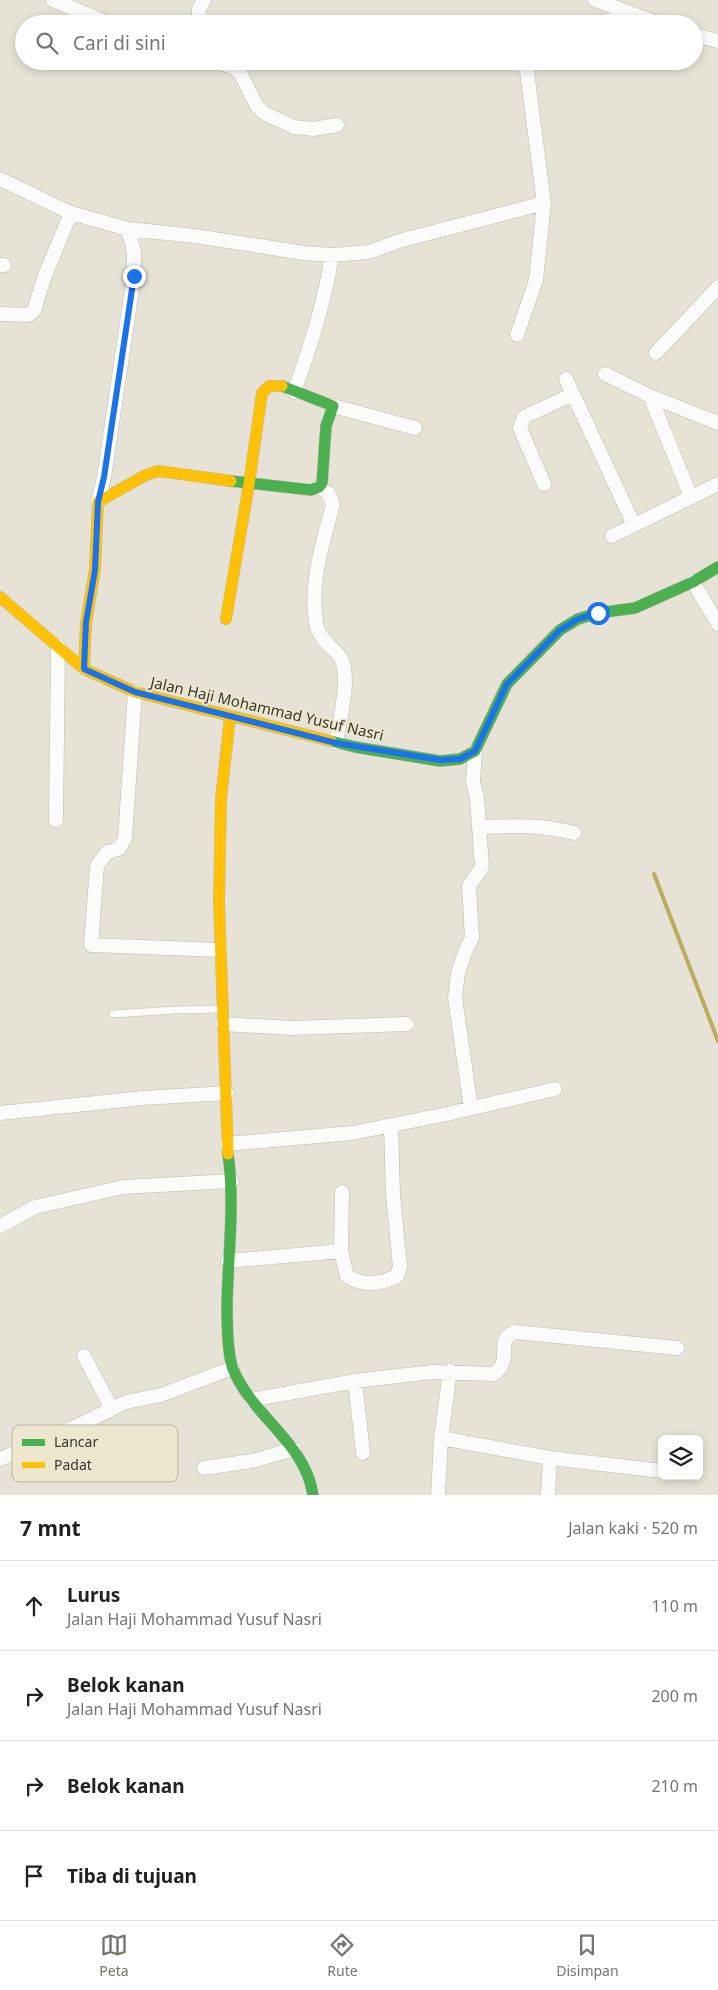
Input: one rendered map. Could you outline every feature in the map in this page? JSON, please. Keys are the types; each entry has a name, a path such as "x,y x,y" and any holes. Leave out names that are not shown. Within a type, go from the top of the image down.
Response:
{"street":[{"path":"52,0 88,15"},
{"path":"199,15 199,9 204,0"},
{"path":"595,0 637,15"},
{"path":"703,36 718,40"},
{"path":"236,70 258,106 264,112 294,127 313,129 337,125"},
{"path":"517,335 536,280 544,204 527,70"},
{"path":"0,179 71,213 128,229 195,236 304,253 332,255 369,252 399,241 544,204"},
{"path":"0,314 28,315 34,311 44,278 71,213"},
{"path":"84,669 86,622 95,570 98,502 104,477 134,276 134,251 128,229"},
{"path":"294,392 326,294 332,255"},
{"path":"656,353 718,287"},
{"path":"605,374 650,396 718,423"},
{"path":"566,379 634,525"},
{"path":"226,619 262,393 269,386 278,385 333,406 415,428"},
{"path":"544,484 520,428 521,422 524,417 573,394"},
{"path":"650,396 691,497"},
{"path":"98,502 144,476 158,471 249,484 311,490 319,487 322,482 326,426 333,406"},
{"path":"612,536 718,484"},
{"path":"319,487 328,493 333,504 314,584 317,628 321,637 341,657 346,675 336,743"},
{"path":"471,1108 455,998 458,973 472,938 469,886 482,867 477,798 473,782 475,751 507,684 560,630 578,619 598,613 635,608 693,582 718,567"},
{"path":"693,582 718,624"},
{"name":"Jalan Haji Mohammad Yusuf Nasri","path":"0,597 84,669 135,692 336,743 440,760 460,759 475,751"},
{"path":"56,820 58,646"},
{"path":"135,692 125,838 119,849 107,852 97,866 91,944 220,950"},
{"path":"230,717 221,799 219,902 228,1144 232,1182 226,1327 232,1368 251,1400 294,1449 310,1482 313,1495"},
{"path":"479,827 530,825 552,827 574,833"},
{"path":"223,1024 292,1028 407,1024"},
{"path":"228,1144 352,1133 555,1089"},
{"path":"0,1113 143,1098 227,1093"},
{"path":"342,1192 340,1251 347,1276 357,1282 380,1283 397,1276 400,1267 393,1194 391,1126"},
{"path":"0,1226 35,1207 123,1187 232,1182"},
{"path":"228,1261 340,1251"},
{"path":"251,1400 354,1381 432,1372 450,1371 494,1374 501,1369 504,1362 505,1341 510,1334 515,1332 677,1348"},
{"path":"84,1356 112,1409"},
{"path":"76,1425 126,1402 161,1395 232,1368"},
{"path":"438,1495 441,1438 450,1371"},
{"path":"354,1381 363,1452"},
{"path":"441,1438 550,1458 658,1471"},
{"path":"204,1468 252,1461 294,1449"},
{"path":"0,1459 12,1454"},
{"path":"548,1495 550,1458"}],"lane":[{"path":"113,1014 222,1009"}],"waterway":[{"path":"654,874 718,1041"}],"traffic: fast":[{"path":"231,481 311,490 319,487 322,483 326,426 333,406 282,386"},
{"path":"331,741 355,747 440,761 460,759 475,751 507,684 560,630 578,619 598,613 635,608 693,582 718,567"},
{"path":"228,1154 231,1210 227,1320 231,1363 252,1401 289,1444 300,1460 308,1476 313,1495"}],"traffic: slow":[{"path":"226,619 262,393 269,386 282,386"},
{"path":"84,669 86,623 95,569 98,502 144,476 158,471 231,481"},
{"path":"0,597 84,669 135,692 331,741"},
{"path":"228,1154 219,902 221,799 230,717"}],"route":[{"path":"134,276 104,477 98,502 95,570 86,622 84,669 135,692 336,743 440,760 460,759 475,751 507,684 560,630 578,619 598,613"}]}
